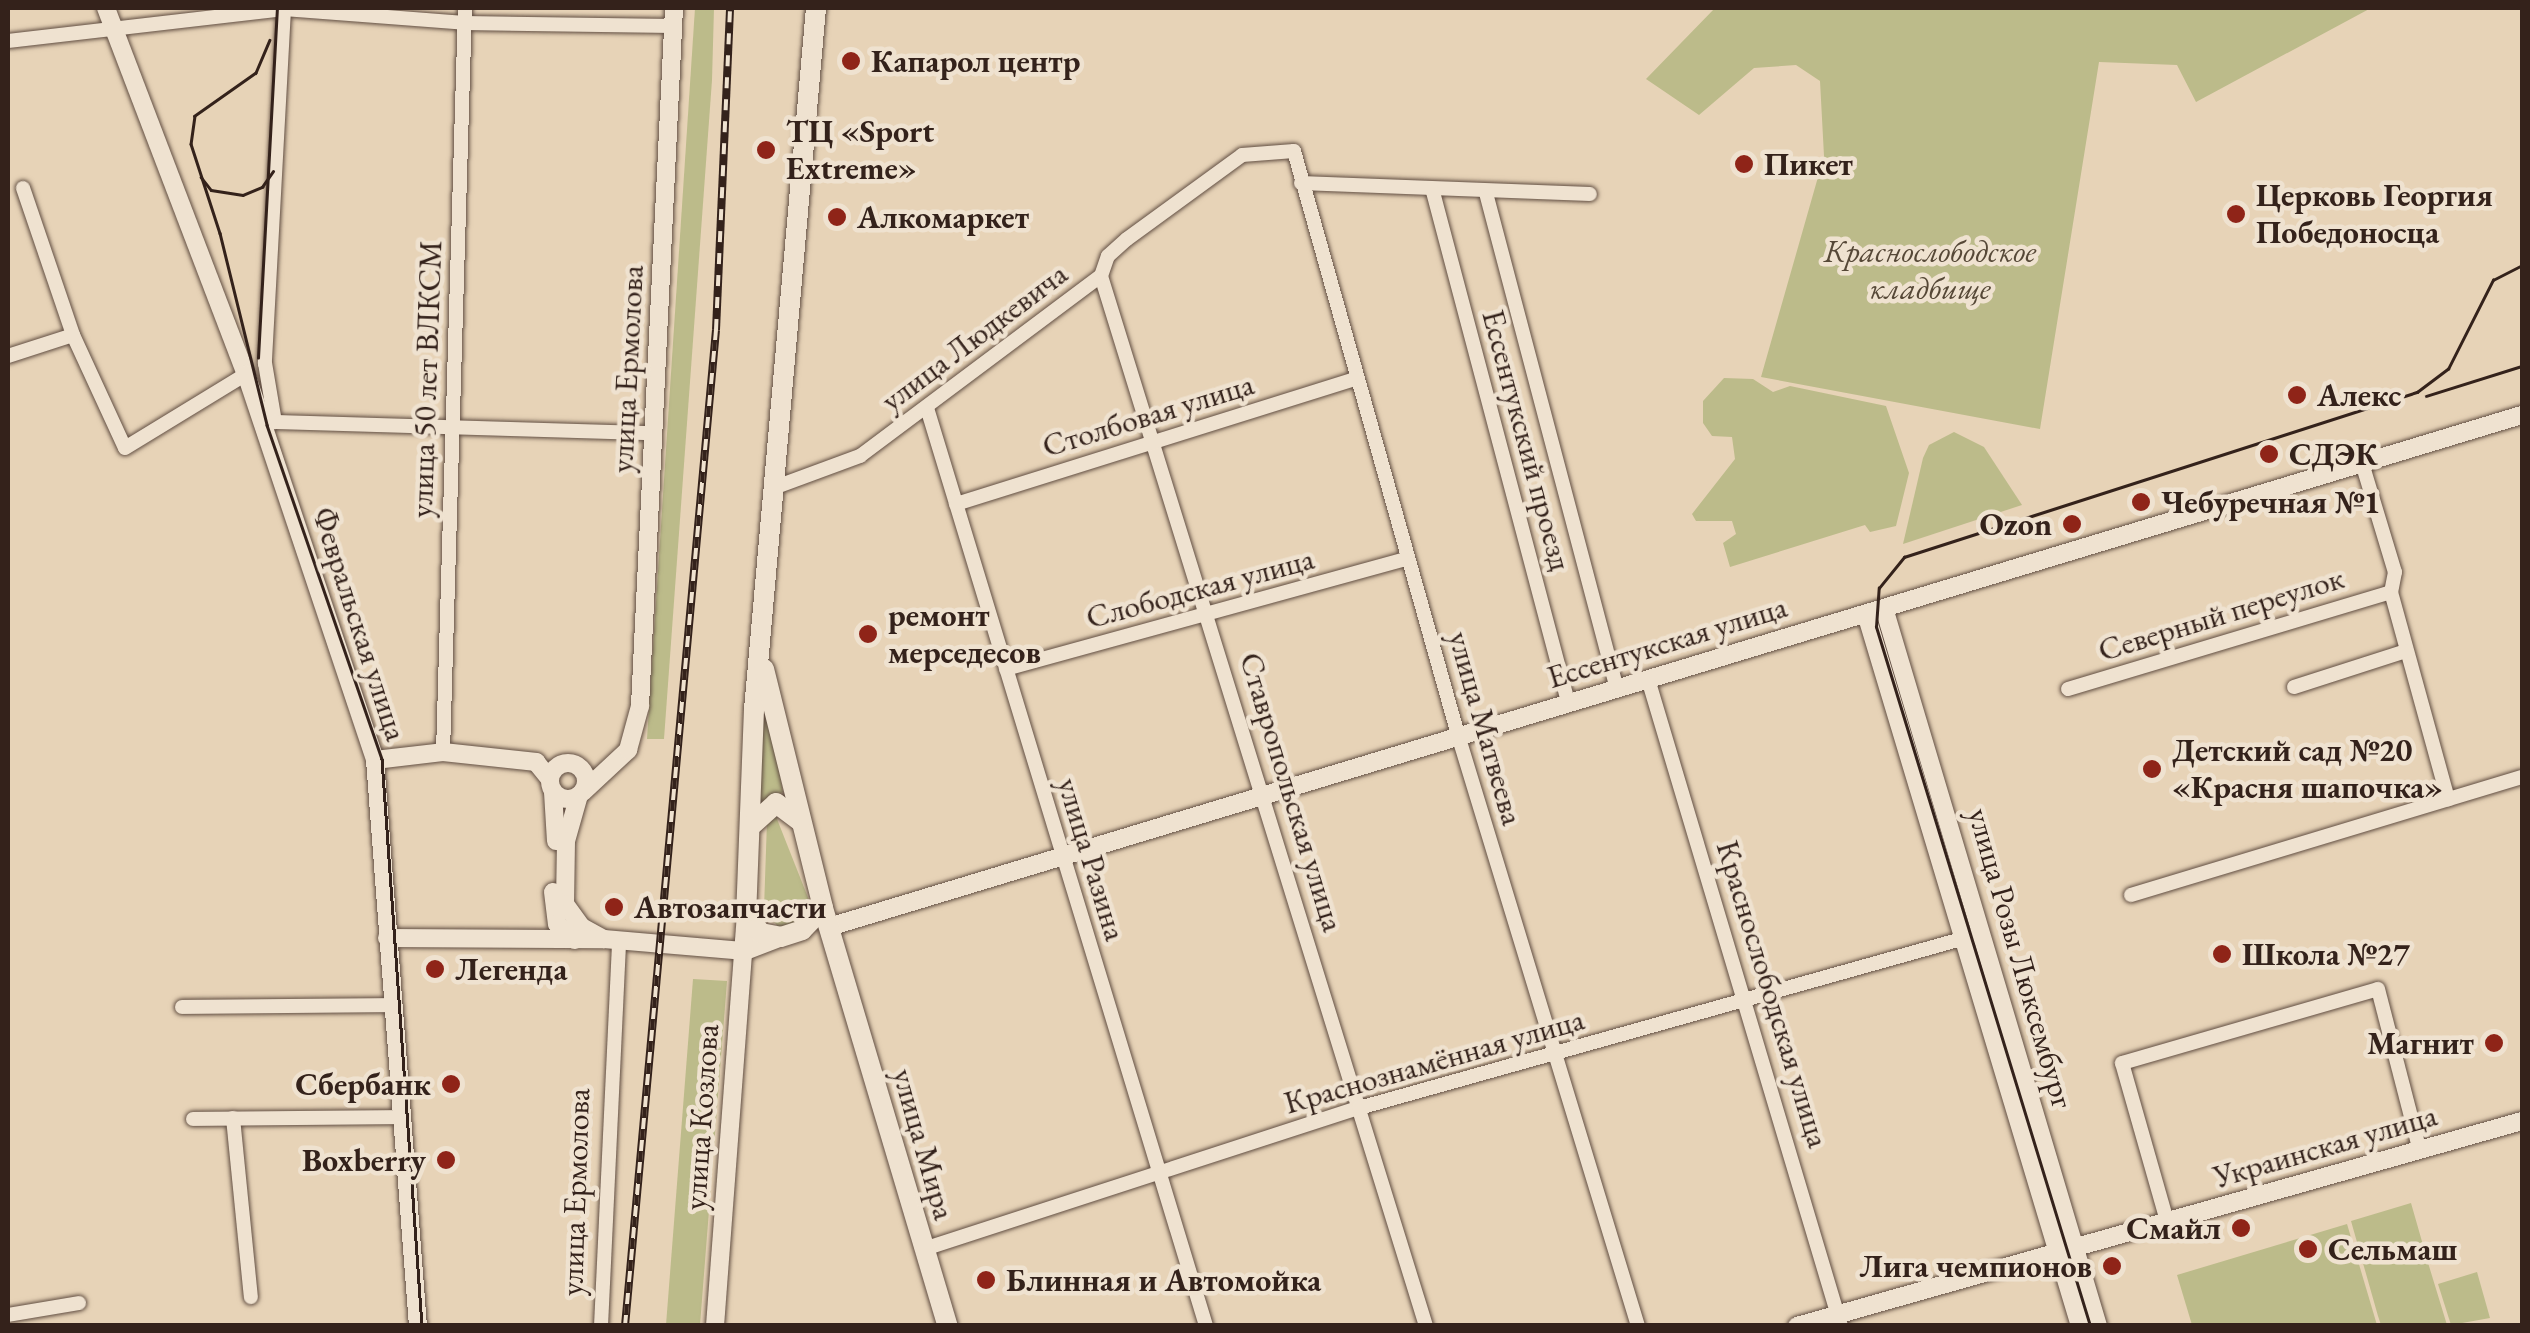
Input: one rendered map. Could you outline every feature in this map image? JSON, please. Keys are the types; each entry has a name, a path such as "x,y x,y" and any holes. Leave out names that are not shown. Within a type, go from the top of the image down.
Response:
{"main road":[{"path":"746,914 753,824 754,709 816,8"},
{"name":"улица Мира","path":"761,658 826,918 948,1326"},
{"path":"753,824 776,803 800,821"},
{"name":"улица Мира","path":"746,914 761,933 822,942 844,979"},
{"path":"786,936 826,918"}],"street":[{"name":"Февральская улица","path":"106,8 244,369 375,760 418,1326"},
{"path":"8,42 258,9 674,17"},
{"path":"284,9 265,363 275,422 654,433"},
{"name":"улица 50 лет ВЛКСМ","path":"443,752 464,15"},
{"name":"улица Ермолова","path":"635,734 674,17"},
{"name":"улица Людкевича","path":"776,487 860,456 1100,276 1108,256 1127,238 1242,154 1287,147"},
{"name":"улица Матвеева","path":"1287,147 1294,151 1458,735 1638,1326"},
{"path":"1300,183 1432,192 1590,194"},
{"path":"23,188 73,335 125,448 244,369 265,363"},
{"name":"Ессентукский проезд","path":"1432,192 1568,702"},
{"path":"1486,193 1616,689"},
{"name":"Ставропольская улица","path":"1100,276 1156,440 1426,1326"},
{"path":"8,356 73,335"},
{"name":"Столбовая улица","path":"956,504 1356,379"},
{"name":"улица Разина","path":"927,408 1206,1326"},
{"name":"Ессентукская улица","path":"826,918 1062,855 2522,416"},
{"path":"2362,463 2395,572 2391,592 2448,799"},
{"name":"Слободская улица","path":"1006,669 1408,558"},
{"name":"Северный переулок","path":"2068,689 2391,592"},
{"name":"улица Розы Люксембург","path":"1875,610 1984,933 2066,1250 2080,1326"},
{"name":"улица Розы Люксембург","path":"1875,610 1963,939 2066,1250 2098,1326"},
{"path":"2294,686 2406,651"},
{"name":"Краснослободская улица","path":"1648,680 1749,1003 1840,1320"},
{"path":"561,775 608,758 635,734"},
{"path":"561,775 566,799 581,794 619,760 635,734"},
{"path":"375,760 443,752 536,762 561,775 586,778 566,841 565,904 582,927 612,940"},
{"path":"561,775 557,924 575,940"},
{"path":"2131,895 2522,776"},
{"name":"улица Козлова","path":"715,1326 746,914"},
{"name":"Краснознамённая улица","path":"924,1249 1360,1108 1749,1003 1984,933"},
{"path":"387,938 612,940 744,950 786,936"},
{"name":"улица Ермолова","path":"601,1326 612,940"},
{"path":"2167,1221 2122,1063 2378,989 2420,1151"},
{"path":"182,1007 394,1005"},
{"path":"193,1119 402,1117"},
{"path":"232,1118 251,1297"},
{"name":"Украинская улица","path":"1798,1326 1840,1320 2066,1250 2522,1121"},
{"path":"8,1315 79,1303"}],"green space":[{"path":"695,8 714,8 712,80 664,739 647,739"},
{"name":"Краснослободское кладбище","path":"1715,8 2371,8 2196,102 2177,65 2099,62 2040,429 1761,377 1824,156 1820,81 1796,65 1754,68 1699,115 1646,79"},
{"path":"1724,378 1753,379 1773,392 1790,386 1886,406 1909,473 1896,526 1870,532 1865,525 1730,567 1723,543 1736,534 1732,521 1696,521 1692,514 1735,459 1732,437 1712,436 1703,423 1703,401"},
{"path":"1954,432 1984,447 2022,505 1903,544 1923,458 1929,445"},
{"path":"764,688 783,792 757,805"},
{"path":"775,814 809,900 802,923 779,928 764,909 767,821"},
{"path":"693,979 727,981 700,1325 666,1325"},
{"path":"2411,1203 2447,1325 2381,1325 2378,1316 2351,1221"},
{"name":"Сельмаш","path":"2347,1224 2377,1325 2192,1325 2177,1275"},
{"path":"2477,1272 2490,1318 2451,1325 2438,1284"}],"tram line":[{"path":"258,358 277,8"},
{"path":"270,40 256,73 195,116 191,144 220,233 267,425 382,759 422,1326"},
{"path":"201,177 211,190 243,195 262,187 273,171"},
{"path":"2090,1326 1876,627 1879,588 1904,557 2417,392 2448,369 2493,280 2522,265"},
{"path":"2426,396 2522,366"}],"railway":[{"path":"625,1326 716,330 730,8"}],"place":[{"name":"Капарол центр","path":"851,61"},
{"name":"ТЦ «Sport Extreme»","path":"766,150"},
{"name":"Пикет","path":"1744,164"},
{"name":"Церковь Георгия Победоносца","path":"2236,214"},
{"name":"Алкомаркет","path":"837,217"},
{"name":"Алекс","path":"2297,395"},
{"name":"СДЭК","path":"2269,454"},
{"name":"Чебуречная №1","path":"2141,502"},
{"name":"Ozon","path":"2072,524"},
{"name":"ремонт мерседесов","path":"868,634"},
{"name":"Детский сад №20 «Красня шапочка»","path":"2152,769"},
{"name":"Автозапчасти","path":"614,907"},
{"name":"Школа №27","path":"2222,954"},
{"name":"Легенда","path":"435,969"},
{"name":"Магнит","path":"2494,1043"},
{"name":"Сбербанк","path":"451,1084"},
{"name":"Boxberry","path":"446,1160"},
{"name":"Смайл","path":"2241,1228"},
{"name":"Сельмаш","path":"2308,1249"},
{"name":"Лига чемпионов","path":"2112,1266"},
{"name":"Блинная и Автомойка","path":"986,1280"}]}
